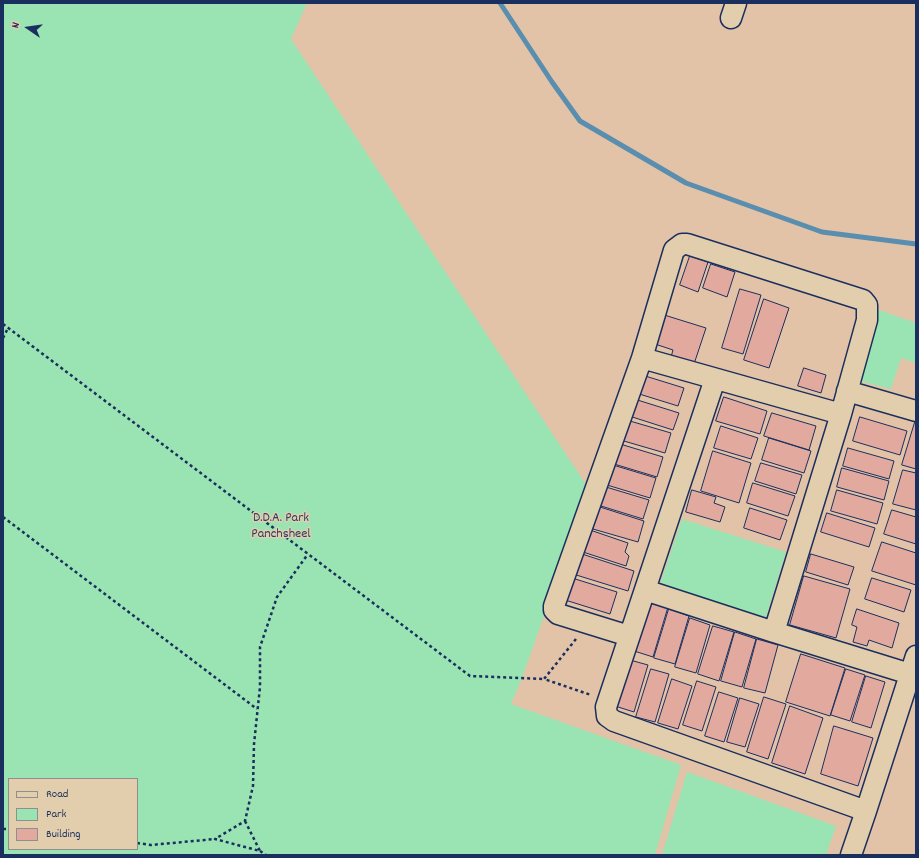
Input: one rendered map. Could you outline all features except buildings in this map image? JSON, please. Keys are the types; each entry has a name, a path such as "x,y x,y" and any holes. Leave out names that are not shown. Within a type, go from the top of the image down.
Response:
{"street":[{"path":"629,636 558,614 554,610 554,606 642,358 674,250 682,244 687,244 863,300 867,306 867,320 841,414 774,632"},
{"path":"642,358 715,380 841,414"},
{"path":"715,380 605,712 607,716 614,721 866,811"},
{"path":"847,391 916,411"},
{"path":"645,590 774,632 913,665 851,855"}],"path":[{"path":"3,324 470,676 544,679 608,701"},
{"path":"3,338 8,328"},
{"path":"3,517 257,709"},
{"path":"260,851 245,821 253,786 260,647 277,597 308,554"},
{"path":"544,679 589,623"},
{"path":"215,839 245,821"},
{"path":"138,843 151,845 215,839 260,851 266,855"}],"green space":[{"name":"D.D.A. Park Panchsheel","path":"3,3 307,3 291,39 589,489 522,678 511,704 681,765 655,855 3,855"},
{"path":"876,309 916,323 916,363 901,358 891,389 855,380"},
{"path":"682,519 786,552 765,620 660,584"},
{"path":"687,772 836,826 826,855 662,855"}],"waterway":[{"path":"500,3 552,82 580,121 686,183 822,232 916,244"}]}
